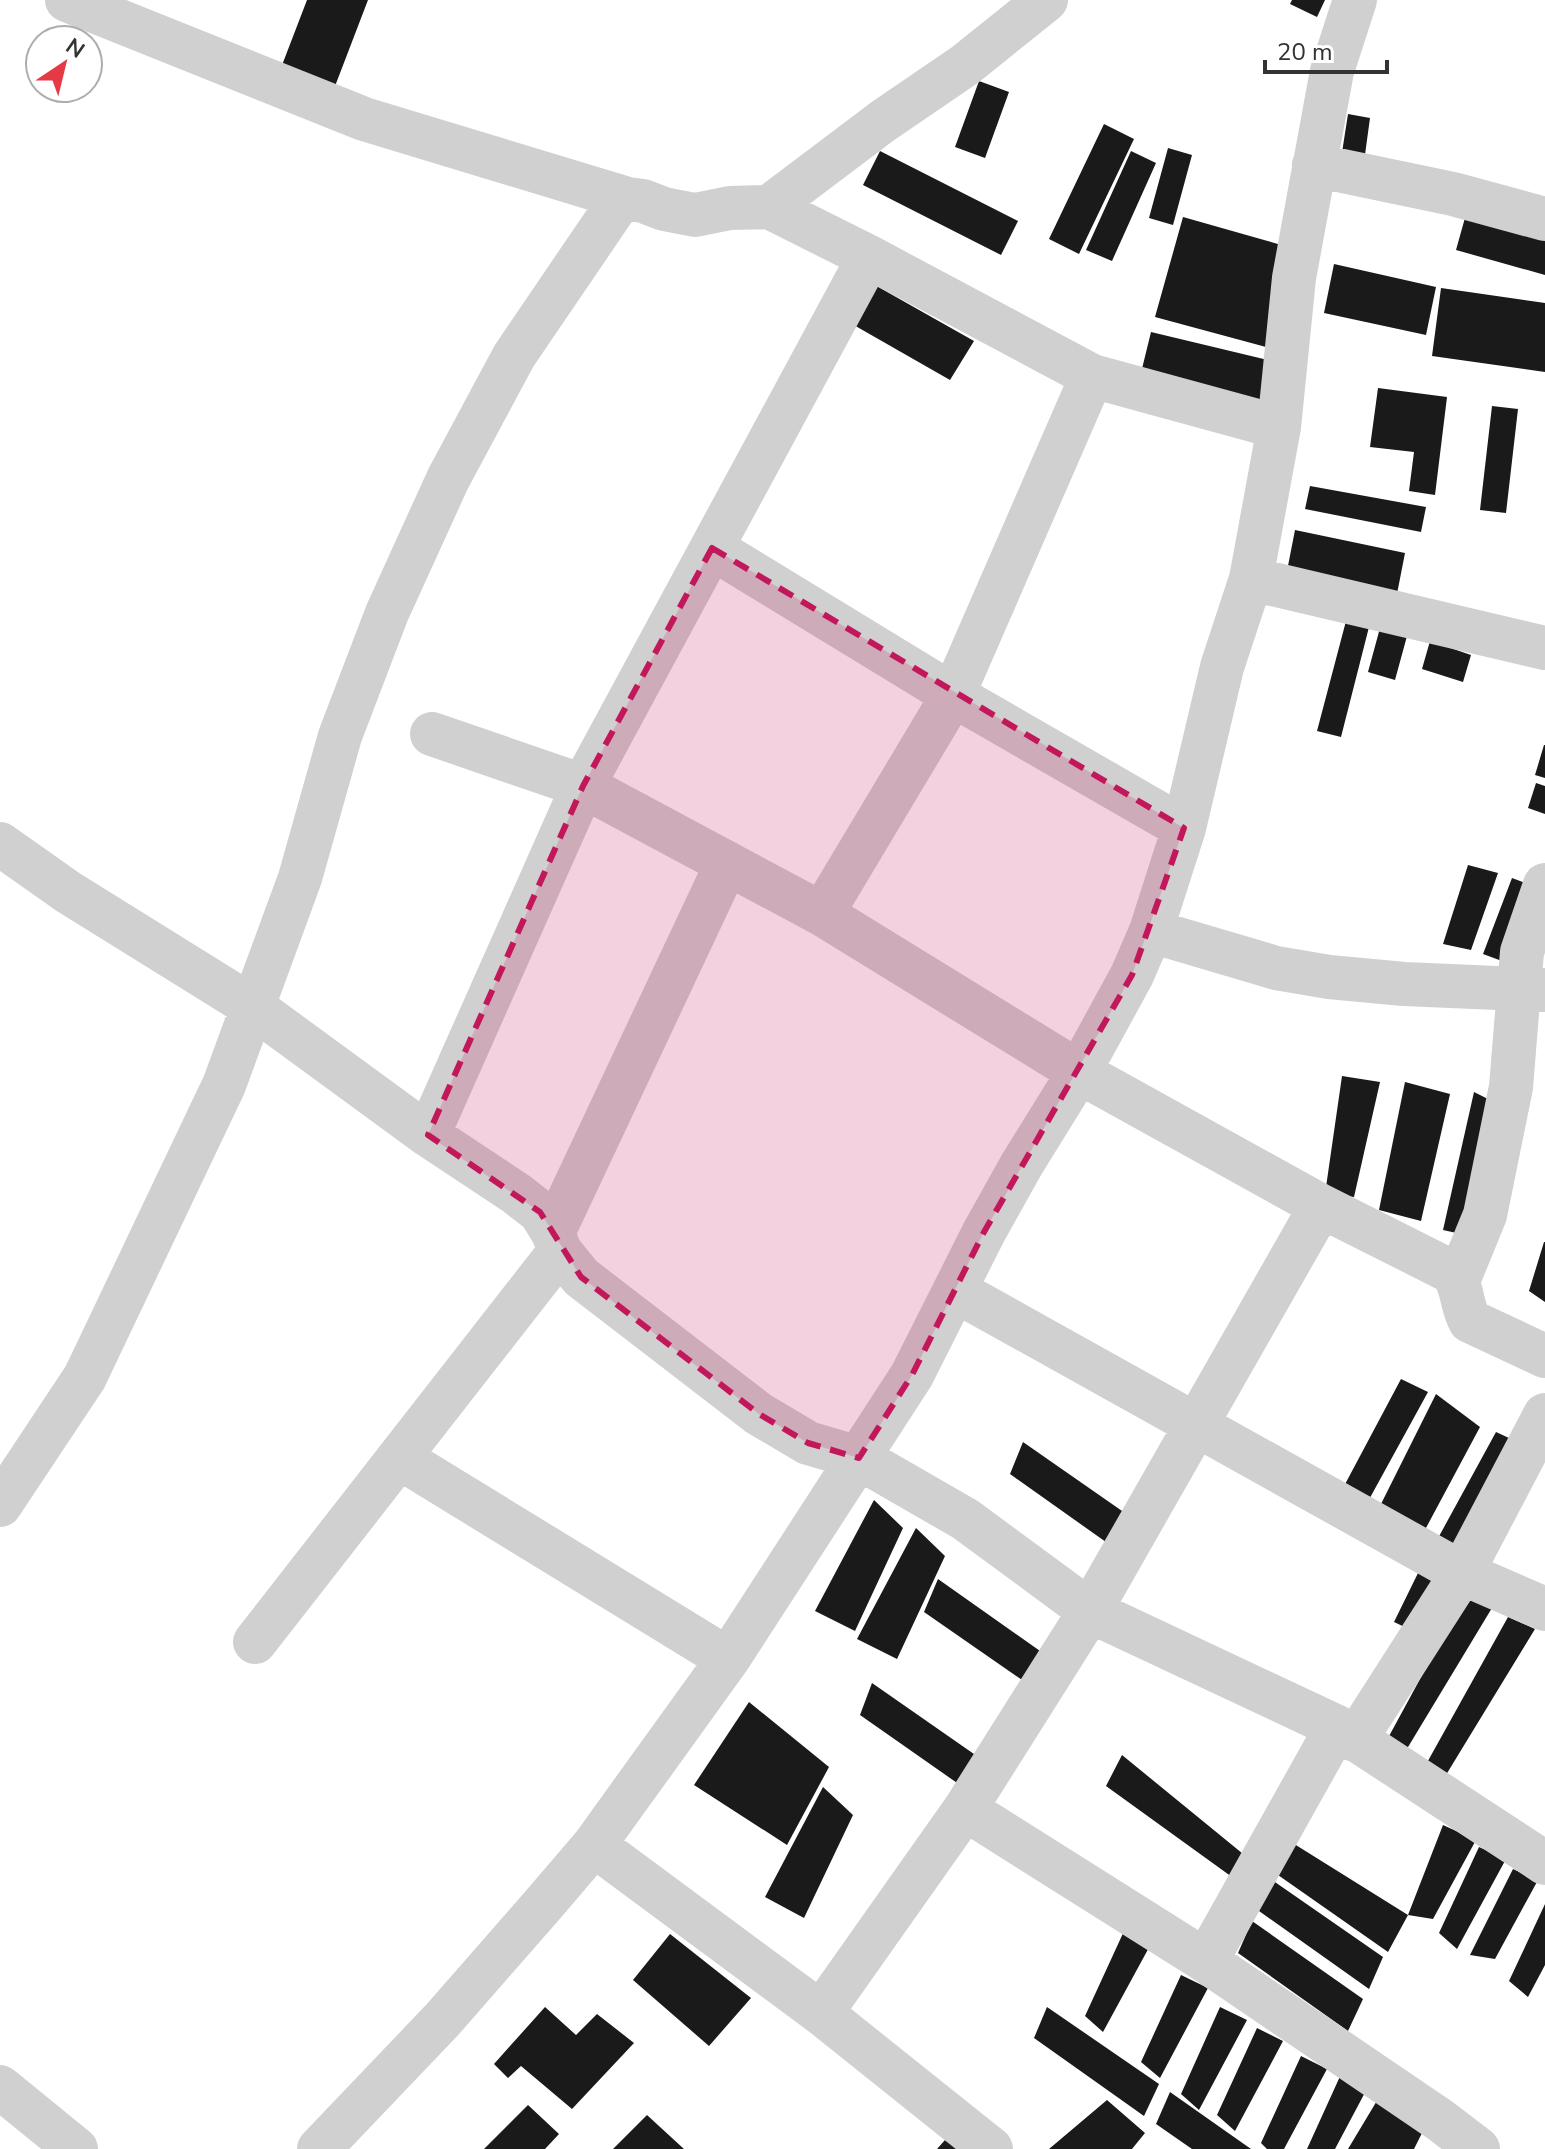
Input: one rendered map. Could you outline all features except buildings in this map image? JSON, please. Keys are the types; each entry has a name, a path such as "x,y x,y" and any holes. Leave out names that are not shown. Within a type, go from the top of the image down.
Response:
{"street":[{"path":"67,0 364,119 628,199 695,215 730,208 769,207 1092,376 1279,427"},
{"path":"769,207 883,121 965,65 1046,0"},
{"path":"319,2149 443,2019 594,1845 728,1659 912,1375 984,1232 1079,1072 1132,975 1151,931 1184,828 1222,667 1251,579 1279,427 1294,278 1314,165 1332,71 1355,0"},
{"path":"1314,165 1453,194 1545,219"},
{"path":"0,1504 85,1377 224,1085 300,878 340,736 387,613 448,479 514,356 616,206 628,199"},
{"path":"428,1135 583,786 869,257"},
{"path":"822,914 953,695 1092,376"},
{"path":"712,548 953,695 1184,828"},
{"path":"1251,579 1545,648"},
{"path":"432,734 583,786 822,914 1079,1072 1321,1206 1452,1272 1458,1281 1470,1321 1545,1356"},
{"path":"0,844 68,892 253,1007 428,1135 517,1194 540,1212 556,1242 581,1277 759,1414 808,1443 859,1458 965,1519 1090,1611 1346,1734 1545,1863"},
{"path":"255,1642 400,1458 556,1242 727,863"},
{"path":"1458,1281 1485,1215 1532,990 1522,952 1545,885"},
{"path":"1151,931 1276,968 1329,977 1532,990"},
{"path":"821,2013 965,1809 1090,1611 1321,1206"},
{"path":"956,1291 1462,1573 1545,1609"},
{"path":"1206,1961 1346,1734 1462,1573 1545,1415"},
{"path":"400,1458 728,1659"},
{"path":"965,1809 1206,1961 1478,2149"},
{"path":"594,1845 821,2013 991,2149"},
{"path":"0,2087 76,2149"}],"highlighted area":[{"path":"712,548 1184,828 1132,975 984,1232 912,1375 859,1458 808,1443 759,1414 581,1277 540,1212 428,1135 583,786"}]}
